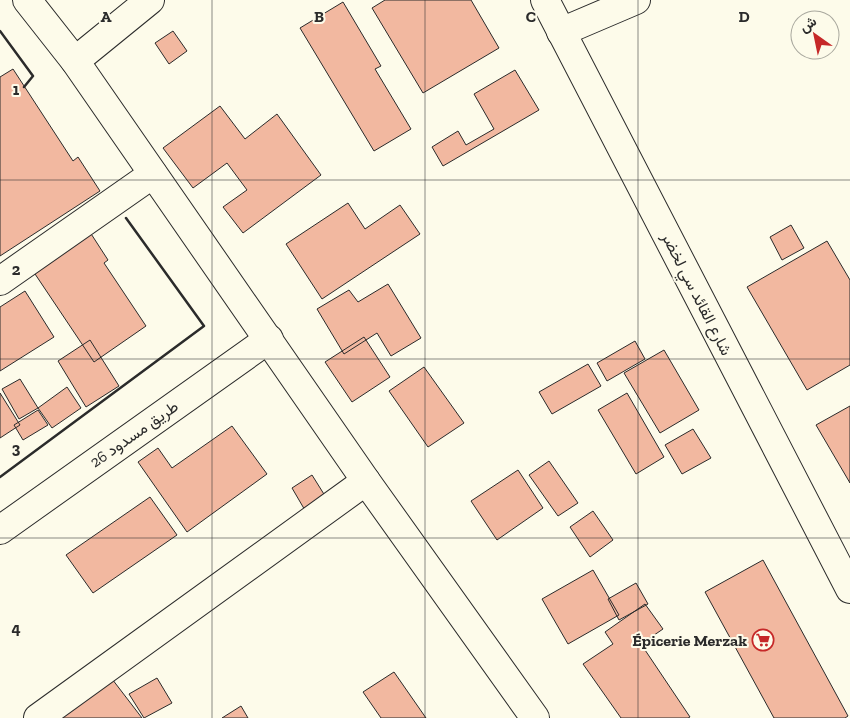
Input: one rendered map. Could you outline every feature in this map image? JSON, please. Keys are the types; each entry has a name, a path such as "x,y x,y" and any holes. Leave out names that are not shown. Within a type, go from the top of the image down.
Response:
{"street":[{"path":"27,0 75,61 366,481 535,718"},
{"path":"75,61 150,0"},
{"name":"شارع القائد سي لخضر","path":"545,0 850,589"},
{"path":"561,32 636,0"},
{"path":"0,281 154,174"},
{"name":"طريق مسدود 26","path":"0,530 269,339"},
{"path":"38,718 366,481"}],"building":[{"path":"385,0 471,0 499,48 423,93 372,8"},
{"path":"343,2 381,66 375,69 411,129 374,151 300,28"},
{"path":"173,31 187,51 169,64 155,43"},
{"path":"13,69 73,161 78,157 100,191 0,256 0,77"},
{"path":"515,70 539,110 443,166 432,147 458,131 466,145 494,129 474,94"},
{"path":"220,106 245,139 277,114 321,175 243,233 223,207 247,190 227,163 193,188 163,148"},
{"path":"348,203 365,229 400,205 420,234 322,299 286,244"},
{"path":"791,225 804,248 782,260 770,237"},
{"path":"86,226 108,260 104,263 146,326 94,362 29,265"},
{"path":"827,241 850,280 850,365 807,390 747,287"},
{"path":"388,284 421,338 391,356 377,333 344,354 317,309 349,290 358,302"},
{"path":"25,291 54,337 0,371 0,307"},
{"path":"364,337 390,377 352,402 325,362"},
{"path":"90,340 119,386 86,407 58,361"},
{"path":"635,341 645,359 607,381 597,363"},
{"path":"664,350 699,410 660,433 624,373"},
{"path":"588,364 601,386 552,414 539,392"},
{"path":"424,367 464,423 428,447 389,391"},
{"path":"20,379 38,408 19,419 2,389"},
{"path":"67,387 81,408 52,428 38,408"},
{"path":"0,393 20,425 0,438"},
{"path":"627,393 664,457 636,474 598,410"},
{"path":"850,406 850,483 816,425"},
{"path":"38,410 48,425 23,440 14,425"},
{"path":"232,426 267,474 187,532 138,462 158,448 172,468"},
{"path":"693,429 711,458 682,474 665,445"},
{"path":"549,461 578,503 558,516 529,475"},
{"path":"518,470 543,508 497,540 471,501"},
{"path":"312,475 327,499 306,512 292,488"},
{"path":"150,497 177,535 93,593 66,555"},
{"path":"593,511 613,540 590,557 570,527"},
{"path":"763,560 848,716 845,718 774,718 705,592"},
{"path":"593,570 619,615 568,644 542,599"},
{"path":"636,583 648,604 619,620 608,599"},
{"path":"645,604 663,629 641,644 690,717 688,718 621,718 583,664 613,644 605,632"},
{"path":"394,672 426,718 381,718 363,692"},
{"path":"109,675 142,718 51,718"},
{"path":"157,678 172,703 144,718 129,694"},
{"path":"241,706 248,718 222,718"}],"wall":[{"path":"0,31 33,76 24,87"},
{"path":"0,477 204,326 126,218"}],"place":[{"name":"Épicerie Merzak","path":"763,640"}]}
